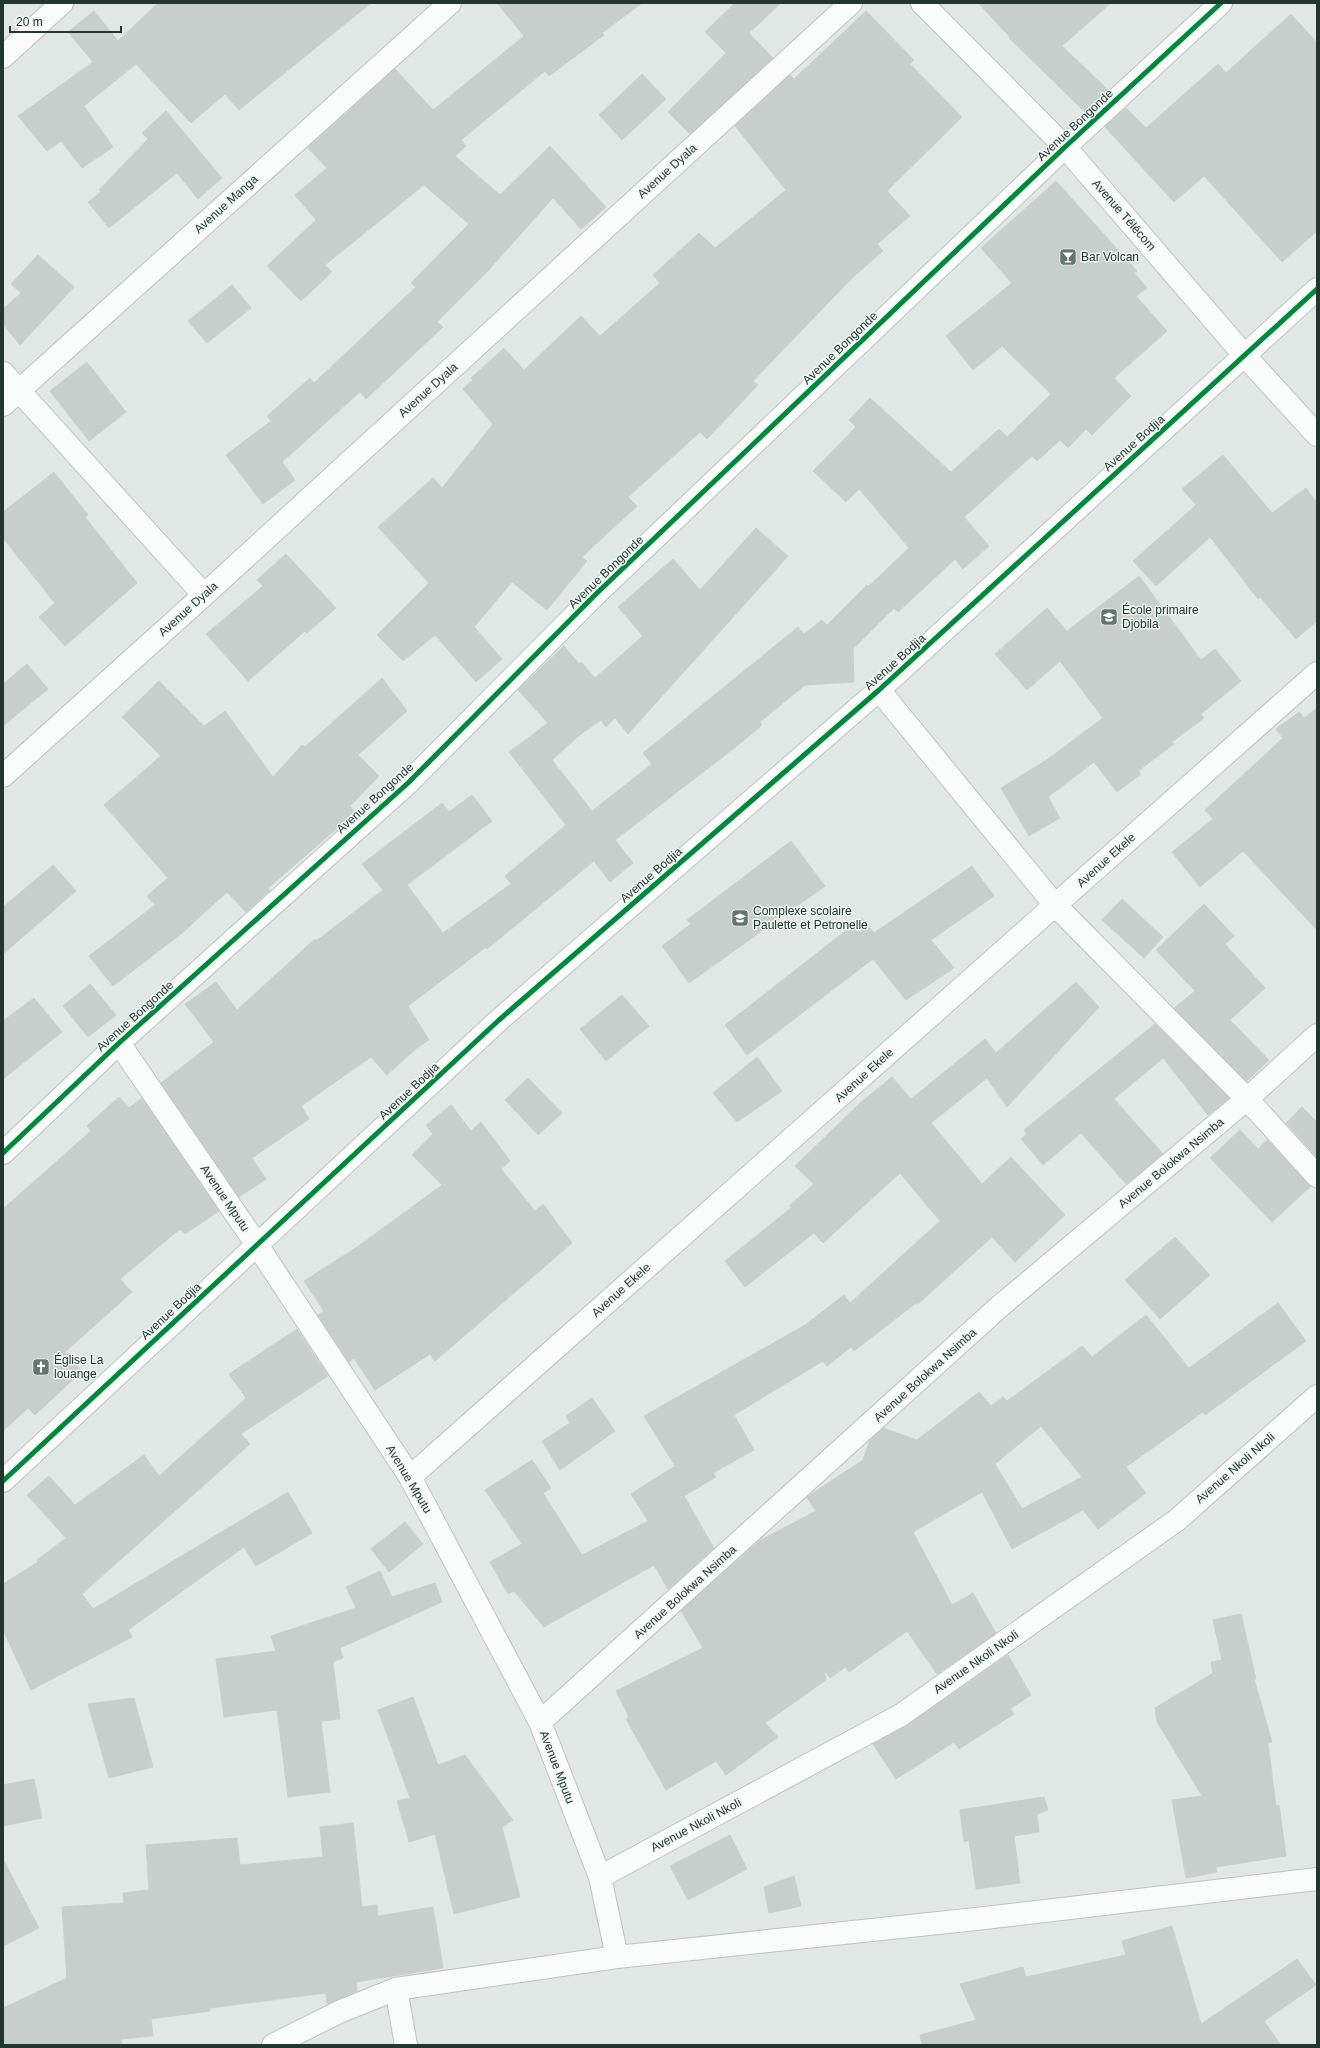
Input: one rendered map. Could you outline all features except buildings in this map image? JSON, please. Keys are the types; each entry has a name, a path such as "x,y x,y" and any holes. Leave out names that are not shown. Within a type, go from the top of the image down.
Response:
{"street":[{"path":"3,57 62,3"},
{"name":"Avenue Manga","path":"3,405 450,3"},
{"name":"Avenue Dyala","path":"3,776 204,595 851,3"},
{"name":"Avenue Télécom","path":"922,3 1065,147 1244,356 1317,435"},
{"name":"Avenue Bongonde","path":"3,1153 119,1043 408,783 596,594 1065,147 1221,3"},
{"name":"Avenue Bodjia","path":"3,1481 499,1020 879,690 1317,289"},
{"path":"3,373 204,595"},
{"name":"Avenue Ekele","path":"410,1477 1317,673"},
{"path":"879,690 1055,906 1247,1099 1317,1176"},
{"name":"Avenue Bolokwa Nsimba","path":"540,1722 999,1307 1247,1099 1317,1035"},
{"name":"Avenue Mputu","path":"119,1043 257,1245 410,1477 540,1722 600,1877 617,1957"},
{"name":"Avenue Nkoli Nkoli","path":"600,1877 901,1715 1177,1520 1317,1396"},
{"path":"273,2045 339,2012 396,1988 617,1957 976,1919 1317,1879"},
{"path":"396,1988 406,2045"}],"cycle path":[{"path":"3,1153 119,1043 408,783 596,594 1065,147 1221,3"},
{"path":"3,1481 499,1020 879,690 1317,289"}],"place":[{"name":"Bar Volcan","path":"1068,257"},
{"name":"École primaire Djobila","path":"1109,617"},
{"name":"Complexe scolaire Paulette et Petronelle","path":"740,918"},
{"name":"Église La louange","path":"41,1367"}]}
